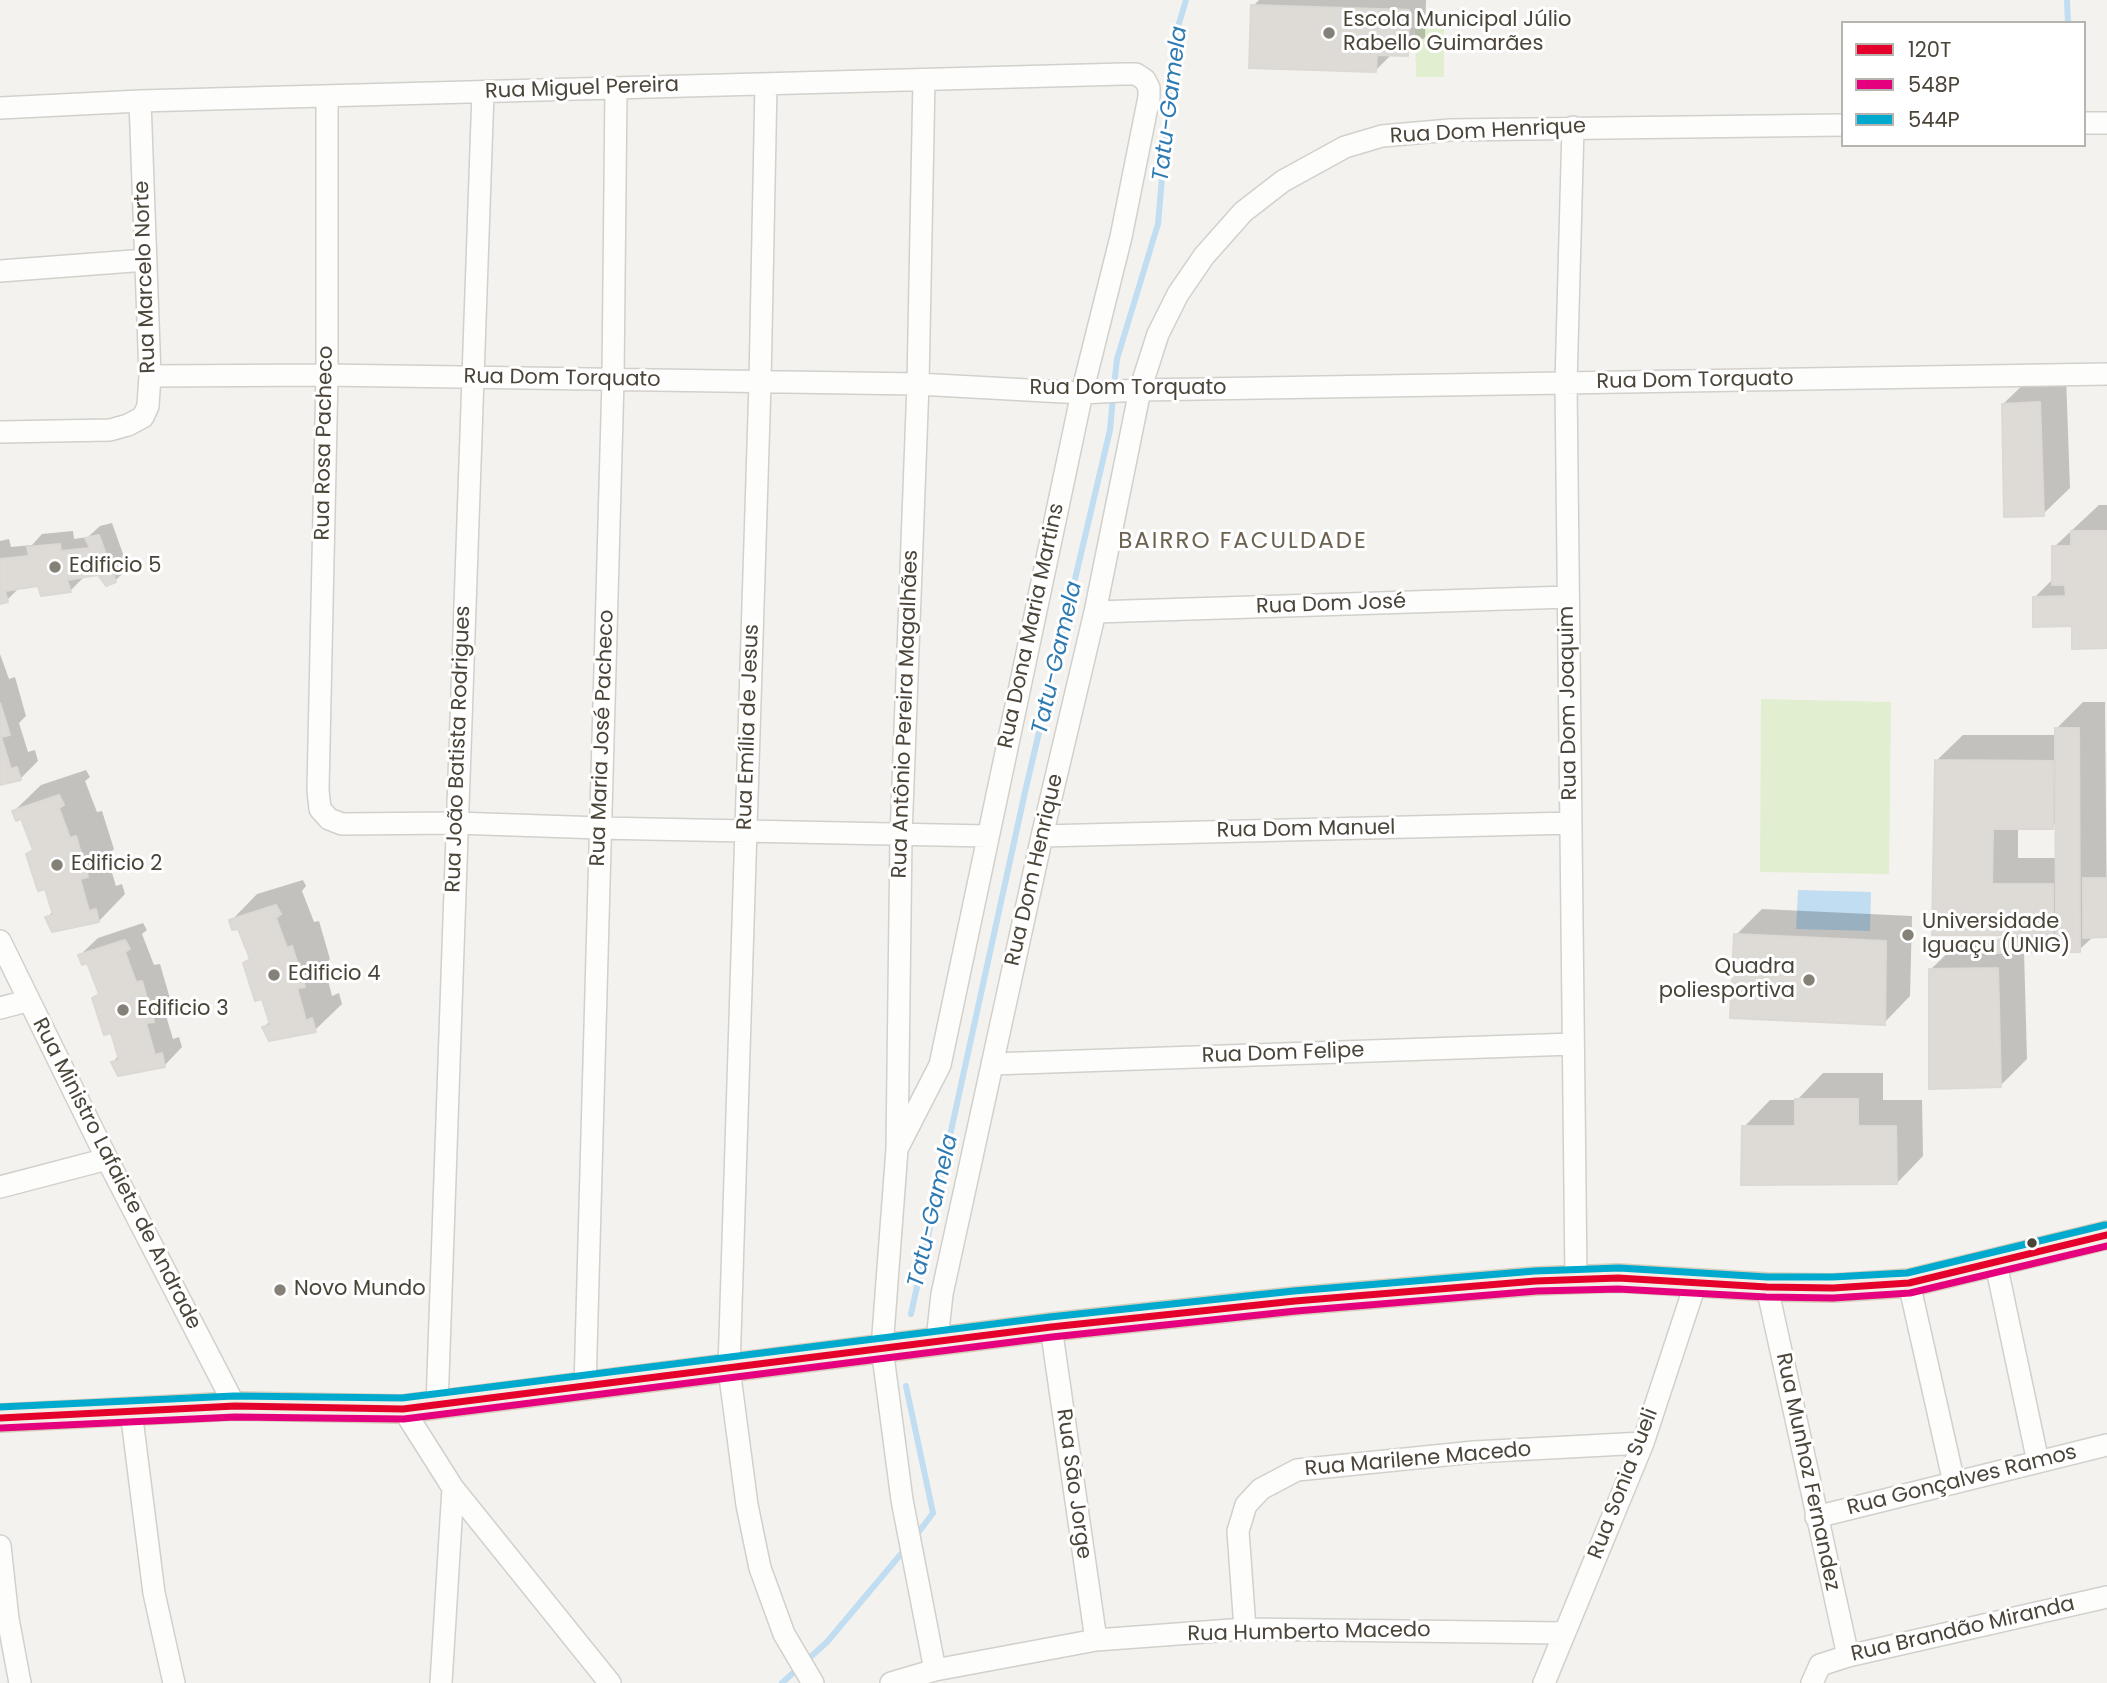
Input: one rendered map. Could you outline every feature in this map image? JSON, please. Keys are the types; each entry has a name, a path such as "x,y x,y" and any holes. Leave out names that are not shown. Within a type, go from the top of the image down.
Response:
{"main road":[{"path":"0,1418 235,1406 402,1409 437,1406 1051,1327 1295,1301 1576,1279 1618,1278 1833,1289 1909,1283 2107,1235"}],"street":[{"name":"Rua Miguel Pereira","path":"0,108 140,101 1136,74 1149,88 1149,97"},
{"name":"Rua Antônio Pereira Magalhães","path":"924,80 918,384 901,836 897,1149 882,1348 902,1500 935,1670"},
{"name":"Rua Emília de Jesus","path":"766,84 760,383 729,1369 747,1505 760,1568 784,1634 812,1682"},
{"name":"Rua Maria José Pacheco","path":"585,1387 613,380 616,88"},
{"name":"Rua João Batista Rodrigues","path":"437,1406 484,92"},
{"name":"Rua Rosa Pacheco","path":"327,96 327,375 318,790 320,809 329,819 342,824 456,823"},
{"name":"Rua Dona Maria Martins","path":"897,1149 940,1065 987,836 1091,392 1149,97"},
{"name":"Rua Marcelo Norte","path":"0,432 110,430 143,417 148,406 150,376 140,101"},
{"path":"2086,123 2107,123"},
{"name":"Rua Dom Henrique","path":"937,1340 942,1294 1042,836 1095,612 1134,390 1178,294 1203,256 1243,212 1283,181 1345,147 1382,136 1450,130 1573,127 1841,125"},
{"name":"Rua Dom Joaquim","path":"1573,127 1566,383 1576,1279"},
{"path":"0,271 146,260"},
{"name":"Rua Dom Torquato","path":"150,376 327,375 918,384 1091,392 2107,374"},
{"name":"Rua Dom José","path":"1095,612 1568,597"},
{"path":"456,823 901,836 987,836"},
{"name":"Rua Dom Manuel","path":"1042,836 1571,823"},
{"name":"Rua Ministro Lafaiete de Andrade","path":"0,941 27,1001 235,1406"},
{"path":"0,1008 27,1001"},
{"name":"Rua Dom Felipe","path":"992,1064 1573,1044"},
{"path":"0,1187 107,1159"},
{"path":"1996,1264 2038,1462"},
{"name":"Rua Sonia Sueli","path":"1549,1679 1564,1633 1643,1443 1696,1282"},
{"path":"1909,1283 1954,1482"},
{"name":"Rua Munhoz Fernandez","path":"1767,1287 1848,1656"},
{"name":"Rua Sāo Jorge","path":"1051,1327 1096,1640"},
{"path":"402,1409 453,1488 610,1683"},
{"path":"131,1411 153,1582 174,1683"},
{"name":"Rua Marilene Macedo","path":"1245,1629 1238,1531 1246,1505 1261,1489 1297,1470 1474,1452 1643,1443"},
{"name":"Rua Gonçalves Ramos","path":"1816,1517 2107,1445"},
{"path":"441,1683 453,1488"},
{"path":"0,1546 8,1619 20,1683"},
{"name":"Rua Brandão Miranda","path":"1816,1674 1848,1656 2107,1597"},
{"name":"Rua Humberto Macedo","path":"891,1683 935,1670 1096,1640 1245,1629 1564,1633"}],"green space":[{"path":"1415,26 1444,26 1444,77 1416,77"},
{"path":"1761,699 1891,702 1889,874 1760,872"}],"water":[{"path":"1798,890 1871,892 1870,931 1796,929"}],"building":[{"name":"Escola Municipal Júlio Rabello Guimarães","path":"1251,5 1409,10 1408,56 1377,55 1376,72 1249,68"},
{"path":"2040,402 2044,516 2004,517 2002,404"},
{"path":"2071,531 2107,531 2107,648 2072,649 2072,626 2033,627 2033,597 2066,596 2065,585 2052,585 2052,546 2071,546"},
{"name":"Edificio 5","path":"99,535 116,582 106,586 98,575 67,580 71,592 41,596 38,586 5,591 8,602 0,604 0,559 29,556 27,547 60,544 61,551 90,548 85,538"},
{"path":"0,703 10,735 1,737 11,769 17,767 21,780 0,785"},
{"path":"2055,728 2079,728 2080,952 1995,953 1995,940 2056,939"},
{"path":"1935,760 2053,761 2053,829 1993,829 1992,884 2053,884 2053,935 1932,935"},
{"name":"Edificio 2","path":"59,795 64,805 59,808 70,838 76,836 88,877 80,879 89,911 96,909 99,922 52,932 45,917 53,915 45,889 38,891 26,854 33,850 21,819 16,821 12,811"},
{"path":"2083,878 2107,878 2107,937 2083,938"},
{"name":"Edificio 4","path":"276,905 281,914 276,918 287,948 292,946 305,987 297,988 306,1021 312,1018 316,1032 269,1041 262,1027 270,1025 262,999 255,1001 243,963 250,959 238,929 232,930 229,920"},
{"name":"Quadra poliesportiva","path":"1734,934 1886,941 1885,1025 1730,1018"},
{"name":"Edificio 3","path":"125,940 130,949 125,952 136,982 142,981 154,1022 146,1023 155,1055 162,1053 165,1067 118,1076 111,1062 119,1060 111,1033 104,1035 92,998 99,994 87,963 82,965 78,955"},
{"path":"1998,968 2001,1087 1929,1089 1929,969"},
{"path":"1795,1099 1858,1099 1858,1126 1896,1126 1897,1184 1741,1185 1742,1126 1795,1126"}],"waterway":[{"name":"Tatu-Gamela","path":"1114,386 1117,359 1158,224 1174,40 1186,0"},
{"path":"2067,0 2068,21"},
{"name":"Tatu-Gamela","path":"911,1314 1025,792 1110,430 1113,397"},
{"name":"Tatu-Gamela","path":"906,1386 933,1513 915,1537"},
{"name":"Tatu-Gamela","path":"782,1683 827,1642 906,1548"}],"transit line":[{"name":"544P","path":"0,1407 234,1396 402,1398 1050,1317 1294,1291 1535,1271 1619,1268 1767,1277 1907,1273 2105,1225"},
{"name":"120T","path":"0,1418 235,1406 403,1409 1051,1327 1295,1301 1536,1281 1618,1278 1833,1288 1909,1283 2107,1235"},
{"name":"548P","path":"1,1428 235,1417 404,1419 1052,1337 1296,1311 1537,1291 1618,1289 1833,1298 1910,1293 2107,1246"}],"place":[{"name":"Escola Municipal Júlio Rabello Guimarães","path":"1329,33"},
{"name":"Edificio 5","path":"55,567"},
{"name":"Edificio 2","path":"57,865"},
{"name":"Universidade Iguaçu (UNIG)","path":"1908,935"},
{"name":"Edificio 4","path":"274,975"},
{"name":"Quadra poliesportiva","path":"1809,980"},
{"name":"Edificio 3","path":"123,1010"},
{"name":"Novo Mundo","path":"280,1290"}],"district":[{"name":"BAIRRO FACULDADE","path":"1243,542"}]}
